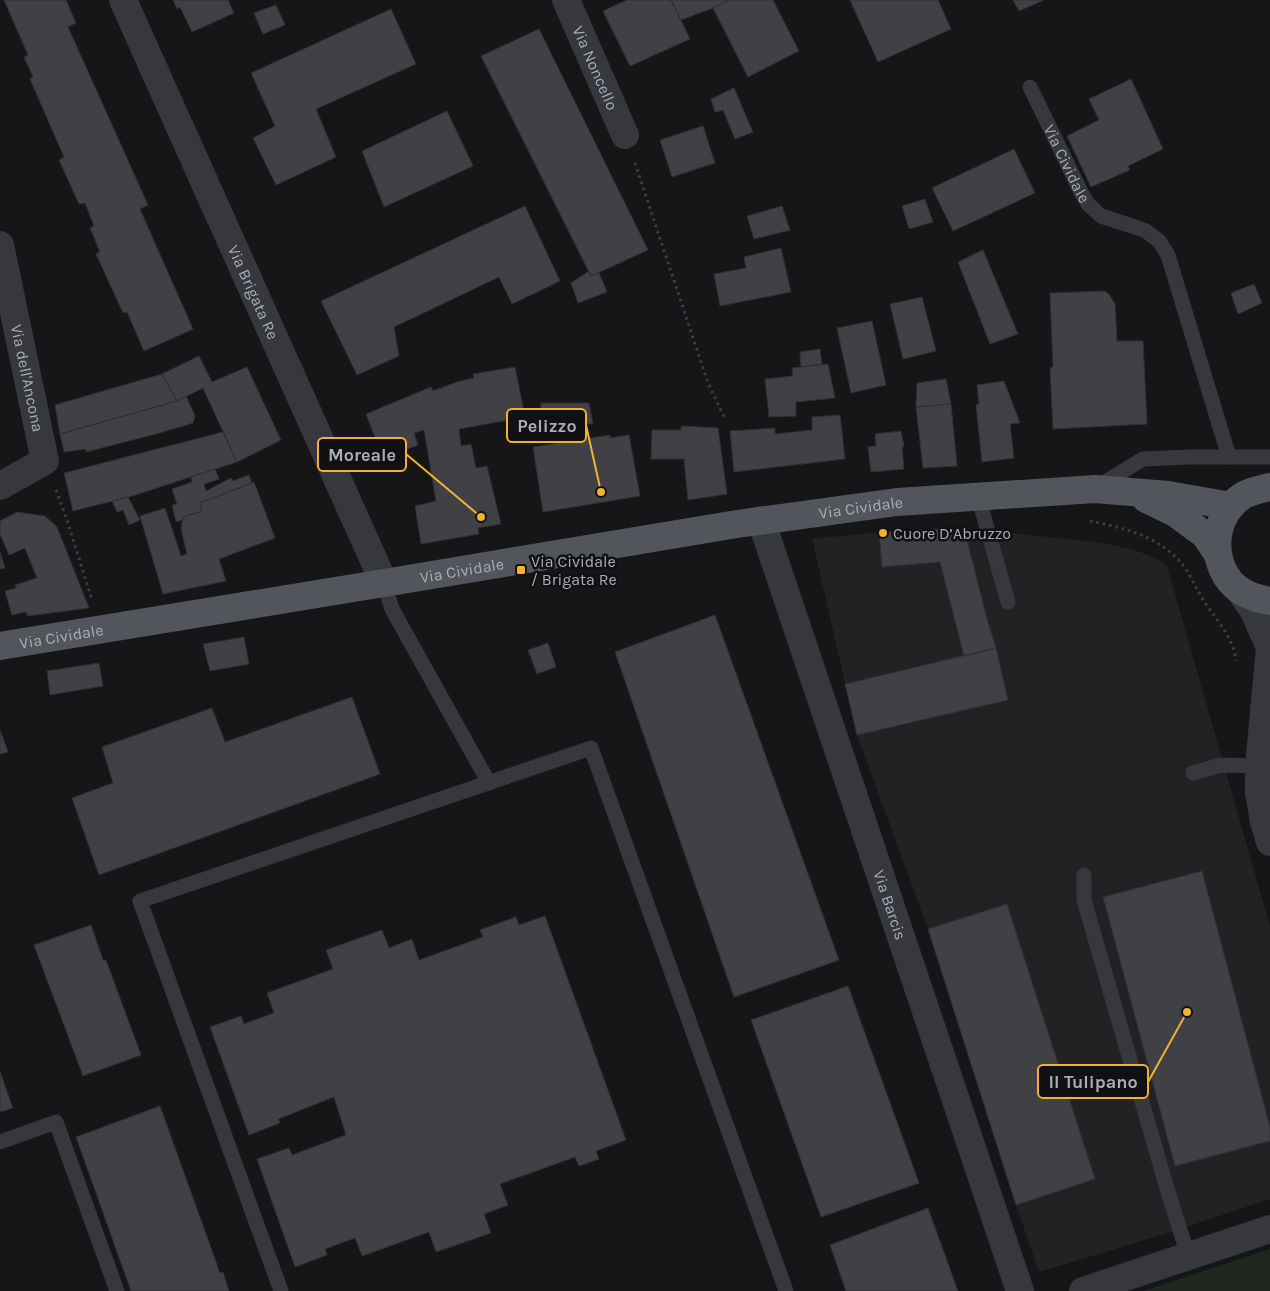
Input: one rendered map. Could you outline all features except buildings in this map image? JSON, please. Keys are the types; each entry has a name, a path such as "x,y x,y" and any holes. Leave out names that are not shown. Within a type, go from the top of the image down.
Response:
{"main road":[{"name":"Via Cividale","path":"1217,553 1217,536 1222,520 1231,506 1244,495 1270,487"},
{"name":"Via Cividale","path":"0,646 761,520 896,502 1094,489 1168,495 1231,506"},
{"name":"Via Cividale","path":"1132,492 1175,513 1205,535 1217,553 1222,568 1240,591"},
{"path":"1240,591 1258,599 1270,601"}],"street":[{"name":"Via Brigata Re","path":"123,0 384,583"},
{"name":"Via Noncello","path":"566,0 625,135"},
{"name":"Via dell'Ancona","path":"0,245 45,461"},
{"path":"0,486 45,461"},
{"name":"Via Barcis","path":"761,520 1020,1291"},
{"path":"1240,591 1254,611 1270,648 1259,766 1259,792 1264,822 1270,842"},
{"path":"1083,1291 1270,1228"}],"lane":[{"name":"Via Cividale","path":"1030,87 1088,204 1101,216 1146,231 1159,241 1168,255 1229,457"},
{"path":"1094,489 1143,459 1229,457 1269,460"},
{"path":"978,496 1008,602"},
{"path":"384,583 392,609 489,783"},
{"path":"281,1291 140,902 591,748 786,1291"},
{"path":"1193,773 1221,765 1259,766"},
{"path":"1084,875 1084,900 1188,1256"},
{"path":"0,1142 56,1122 117,1291"}],"path":[{"path":"625,135 708,383 725,419"},
{"path":"45,461 67,520 101,630"},
{"path":"1081,520 1128,530 1153,540 1171,552 1183,566 1200,596 1222,626 1236,655 1237,667"}],"shaded area":[{"path":"964,528 1103,543 1132,549 1153,557 1167,566 1270,926 1270,1199 1171,1232 1039,1272 928,929 857,735 812,539 879,532"},
{"path":"1270,1249 1270,1291 1144,1291"}],"place":[{"name":"Pelizzo","path":"601,492"},
{"name":"Moreale","path":"481,517"},
{"name":"Cuore D’Abruzzo","path":"883,533"},
{"name":"Via Cividale / Brigata Re","path":"521,570"},
{"name":"Il Tulipano","path":"1187,1012"}]}
